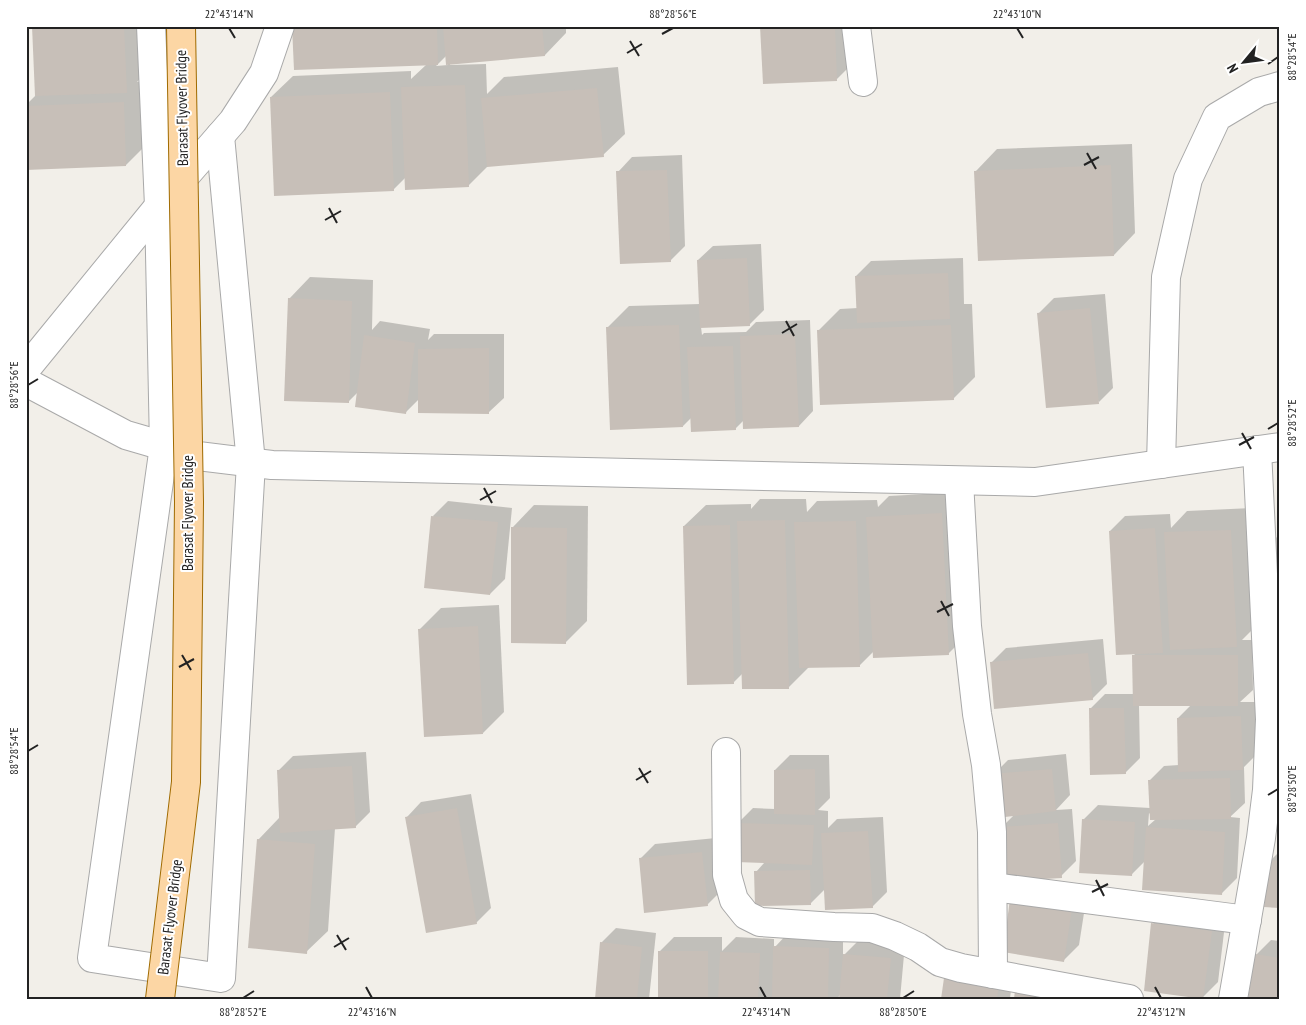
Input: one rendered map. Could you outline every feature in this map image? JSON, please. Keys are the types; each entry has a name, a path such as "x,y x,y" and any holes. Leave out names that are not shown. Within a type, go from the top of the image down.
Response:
{"main road":[{"name":"Barasat Flyover Bridge","path":"160,999 186,782 189,502 181,26"}],"street":[{"path":"151,26 159,206 164,446 92,958 221,978 251,463 220,136"},
{"path":"26,369 159,206 233,121 264,73 280,26"},
{"path":"856,26 862,82"},
{"path":"1161,464 1166,277 1188,179 1217,117 1260,92 1280,86"},
{"path":"26,382 126,435 198,456 282,466 1035,482 1268,449 1270,719 1267,790 1233,999"},
{"path":"959,481 967,626 977,714 987,775 992,832 993,974"},
{"path":"726,752 727,875 734,900 746,915 760,922 834,928 872,928 918,946 940,962 961,968 1129,999"},
{"path":"993,887 1247,920"}],"building":[{"path":"32,26 124,26 127,93 35,96"},
{"path":"292,26 437,26 438,65 294,70"},
{"path":"443,26 542,26 545,56 446,65"},
{"path":"760,26 835,26 837,81 763,84"},
{"path":"465,85 469,187 405,190 401,87"},
{"path":"597,88 604,157 487,167 481,98"},
{"path":"390,92 394,191 274,196 270,97"},
{"path":"124,102 126,166 26,170 26,106"},
{"path":"1111,165 1114,256 978,261 974,171"},
{"path":"667,170 671,262 620,264 616,171"},
{"path":"747,258 750,326 700,328 697,260"},
{"path":"948,273 950,319 857,323 855,276"},
{"path":"288,298 352,301 349,403 284,401"},
{"path":"1090,308 1099,404 1046,408 1037,313"},
{"path":"679,325 683,427 610,430 606,327"},
{"path":"951,325 954,400 820,405 817,330"},
{"path":"795,334 799,427 743,429 740,336"},
{"path":"364,335 415,343 406,414 355,407"},
{"path":"733,346 736,430 691,432 687,347"},
{"path":"489,348 489,414 418,413 418,349"},
{"path":"942,513 949,655 873,658 866,517"},
{"path":"431,516 498,522 490,595 424,588"},
{"path":"785,520 789,689 742,689 737,521"},
{"path":"856,521 860,667 799,668 794,522"},
{"path":"730,525 734,684 687,685 683,526"},
{"path":"511,527 567,528 566,644 511,643"},
{"path":"1155,528 1163,653 1116,655 1109,531"},
{"path":"1231,530 1237,647 1170,650 1164,532"},
{"path":"1280,540 1280,604 1279,604 1270,541"},
{"path":"478,626 483,734 424,737 418,629"},
{"path":"1088,653 1093,700 994,709 990,662"},
{"path":"1132,655 1238,655 1238,706 1133,706"},
{"path":"1089,708 1124,708 1126,774 1090,775"},
{"path":"1241,716 1243,770 1178,772 1177,718"},
{"path":"352,766 356,828 280,833 277,770"},
{"path":"815,769 815,815 774,814 774,770"},
{"path":"1052,769 1056,811 996,818 991,774"},
{"path":"1230,778 1231,819 1150,820 1148,780"},
{"path":"457,808 477,924 426,933 405,817"},
{"path":"1082,819 1135,822 1132,876 1079,873"},
{"path":"737,823 814,825 812,865 736,862"},
{"path":"1058,823 1062,878 1004,881 1001,827"},
{"path":"1146,827 1225,832 1222,895 1142,890"},
{"path":"868,831 873,908 825,910 821,833"},
{"path":"257,839 315,844 307,954 248,948"},
{"path":"702,852 708,906 644,913 639,858"},
{"path":"1270,860 1280,861 1280,908 1264,907"},
{"path":"810,870 811,905 755,906 754,871"},
{"path":"1010,899 1072,908 1064,962 1003,952"},
{"path":"1151,923 1212,931 1203,999 1144,991"},
{"path":"600,942 642,947 637,999 595,999"},
{"path":"773,946 829,948 828,999 772,999"},
{"path":"658,951 708,951 708,999 658,999"},
{"path":"720,952 760,953 758,999 718,999"},
{"path":"843,954 891,958 887,999 839,999"},
{"path":"1255,954 1280,958 1280,999 1248,999"},
{"path":"944,978 999,985 997,999 941,999"},
{"path":"1015,990 1066,999 1014,999"}]}
